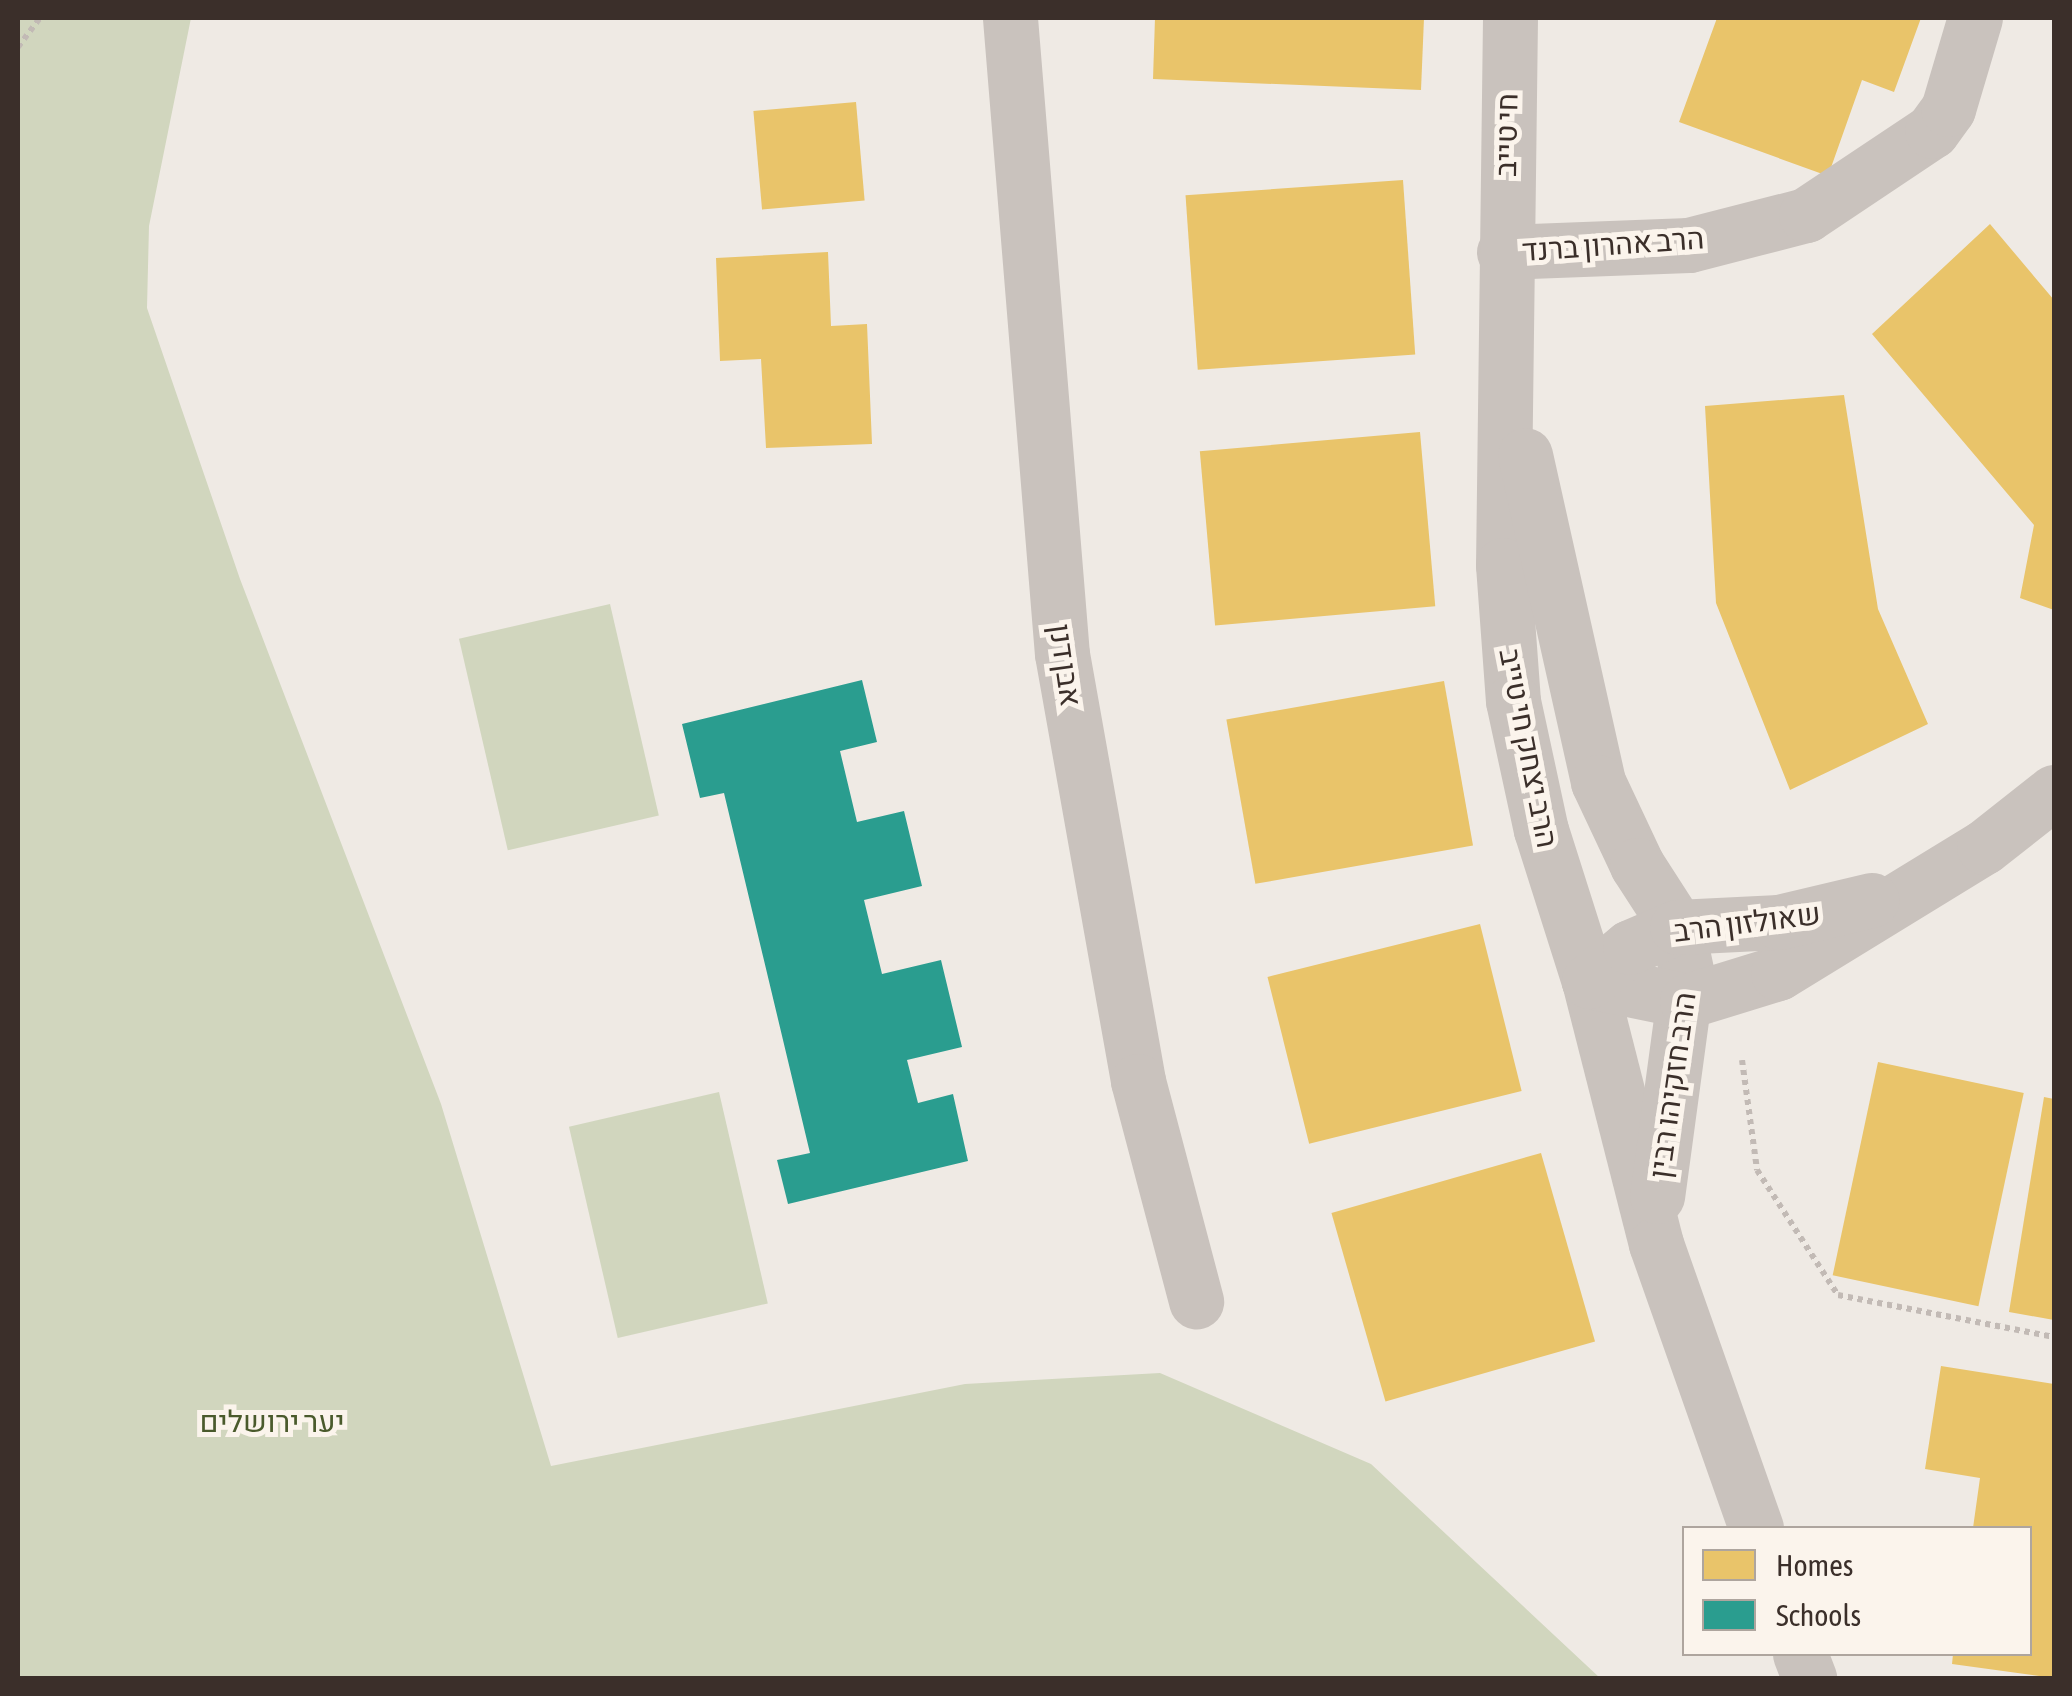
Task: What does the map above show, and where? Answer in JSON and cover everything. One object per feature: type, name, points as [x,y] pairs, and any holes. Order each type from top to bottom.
[{"type":"street","name":"אבן דנן","points":[[1010,18],[1062,654],[1138,1081],[1196,1301]]},
{"type":"street","name":"חי טייב","points":[[1504,252],[1510,18]]},
{"type":"street","name":"הרב אהרון ברנד","points":[[1504,252],[1689,245],[1806,214],[1932,132],[1948,109],[1975,18]]},
{"type":"street","name":"הרב יצחק חי טייב","points":[[1504,252],[1508,389],[1503,565],[1513,702],[1541,830],[1589,981]]},
{"type":"street","name":"הרב יצחק חי טייב","points":[[1508,389],[1598,782],[1637,865],[1677,927]]},
{"type":"street","name":"שאולזון הרב","points":[[1589,981],[1687,1001],[1778,973],[1956,864],[2054,792]]},
{"type":"street","name":"שאולזון הרב","points":[[1589,981],[1630,947],[1677,927],[1778,922],[1840,910],[1956,864]]},
{"type":"street","name":"הרב חזקיהו רבין","points":[[1656,1244],[1663,1124],[1687,1001],[1677,927]]},
{"type":"street","name":"הרב חזקיהו רבין","points":[[1589,981],[1656,1244],[1755,1526]]},
{"type":"path","points":[[18,47],[40,18]]},
{"type":"path","points":[[1742,1060],[1757,1170],[1838,1295],[2054,1338]]},
{"type":"green space","name":"יער ירושלים","points":[[18,18],[191,18],[149,226],[147,308],[240,579],[441,1104],[551,1466],[965,1384],[1160,1373],[1371,1464],[1600,1678],[18,1678]]},
{"type":"green space","points":[[610,604],[659,815],[508,850],[459,639]]},
{"type":"green space","points":[[719,1092],[768,1303],[618,1338],[569,1127]]},
{"type":"building: Homes","points":[[1155,18],[1424,18],[1421,90],[1153,79]]},
{"type":"building: Homes","points":[[1717,18],[1921,18],[1894,92],[1862,80],[1828,176],[1679,122]]},
{"type":"building: Homes","points":[[856,102],[865,201],[762,210],[753,111]]},
{"type":"building: Homes","points":[[1403,180],[1415,355],[1198,370],[1186,195]]},
{"type":"building: Homes","points":[[1990,224],[2054,300],[2054,610],[2020,598],[2034,525],[1872,334]]},
{"type":"building: Homes","points":[[828,252],[831,326],[867,324],[872,444],[766,448],[761,359],[720,361],[716,258]]},
{"type":"building: Homes","points":[[1844,395],[1878,609],[1928,724],[1790,790],[1716,603],[1705,406]]},
{"type":"building: Homes","points":[[1420,432],[1435,606],[1215,626],[1200,451]]},
{"type":"building: Homes","points":[[1444,681],[1473,845],[1255,884],[1226,719]]},
{"type":"building: Homes","points":[[1480,924],[1522,1091],[1309,1144],[1268,977]]},
{"type":"building: Homes","points":[[1878,1062],[2024,1093],[1978,1306],[1833,1275]]},
{"type":"building: Homes","points":[[2044,1097],[2054,1099],[2054,1320],[2009,1312]]},
{"type":"building: Homes","points":[[1541,1153],[1595,1341],[1385,1401],[1331,1213]]},
{"type":"building: Homes","points":[[1941,1366],[2054,1384],[2054,1678],[1952,1664],[1953,1656],[2032,1656],[2032,1526],[1973,1526],[1980,1478],[1925,1469]]},
{"type":"building: Schools","points":[[862,680],[877,742],[840,751],[857,822],[904,811],[922,886],[864,900],[882,974],[941,960],[962,1047],[907,1060],[918,1103],[953,1094],[968,1161],[788,1204],[777,1160],[810,1153],[724,793],[700,798],[682,724]]}]
